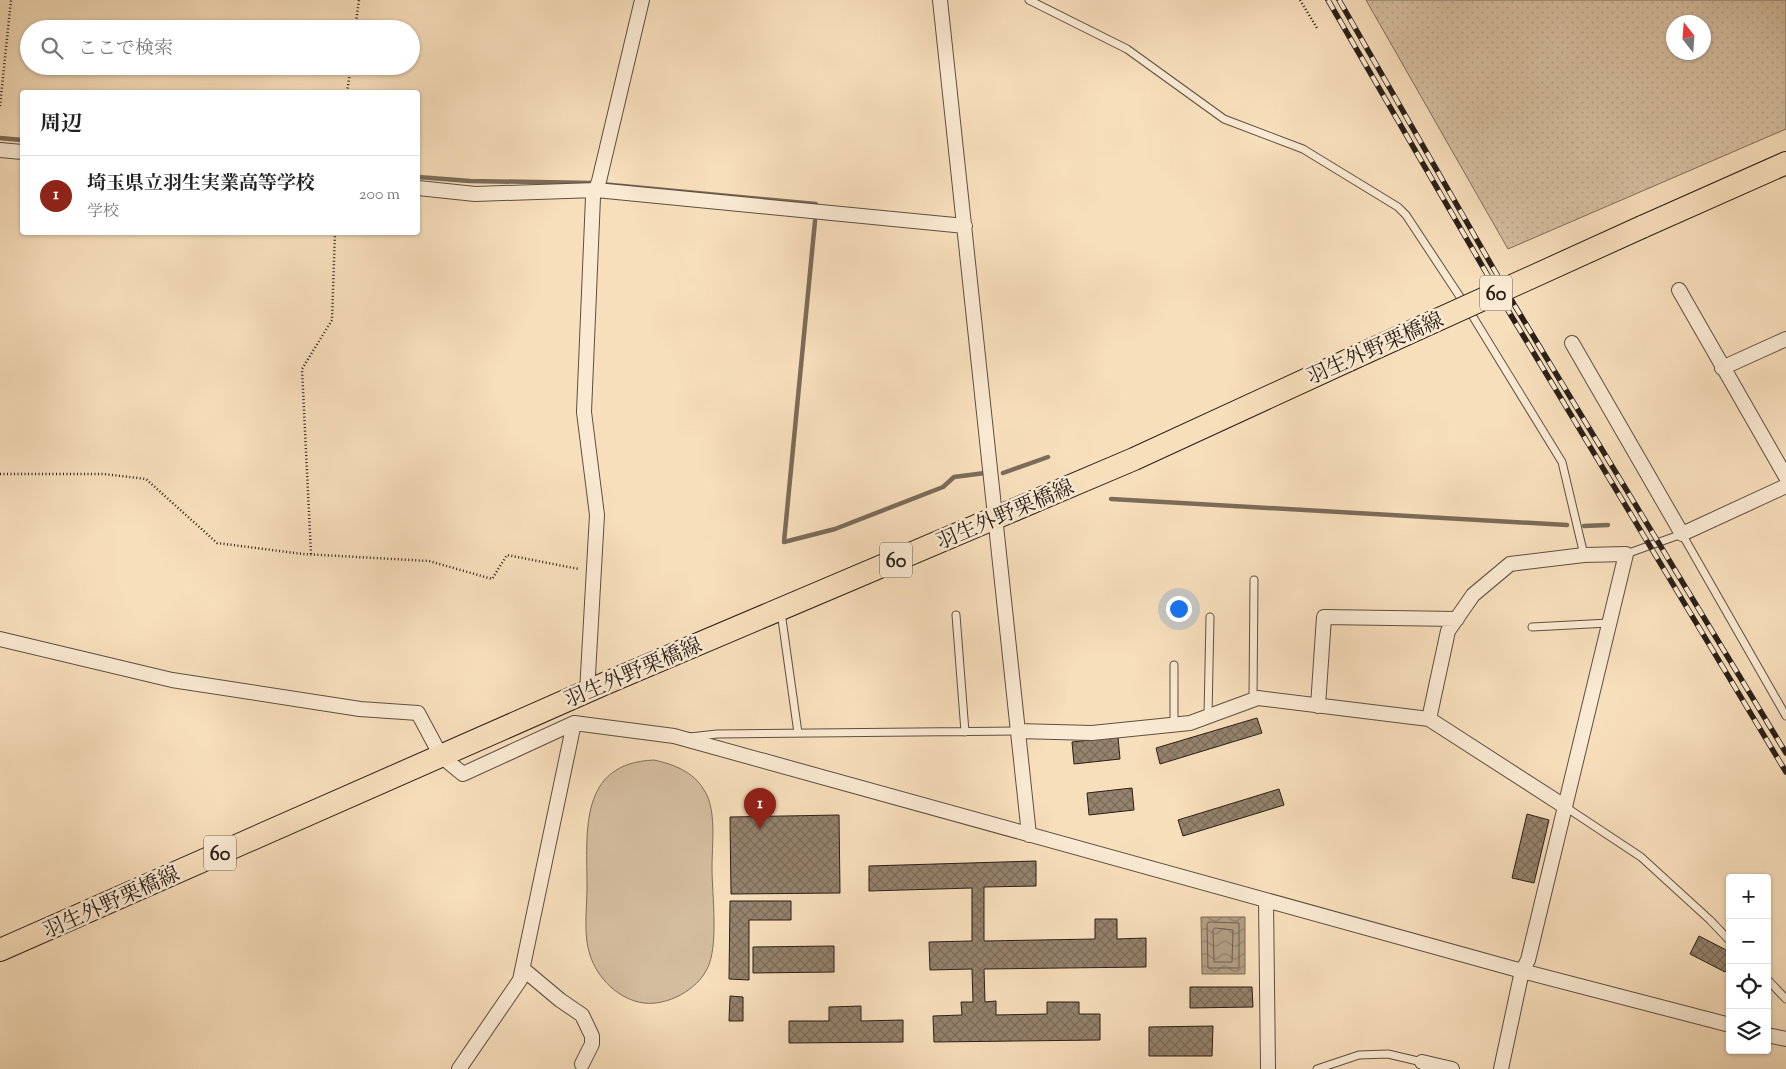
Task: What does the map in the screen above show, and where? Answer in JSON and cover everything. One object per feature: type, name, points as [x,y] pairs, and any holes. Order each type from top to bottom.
[{"type":"main road","name":"羽生外野栗橋線","points":[[0,950],[587,692],[1134,459],[1786,163]]},
{"type":"street","points":[[587,692],[596,572],[597,515],[584,412],[593,197],[642,0]]},
{"type":"street","points":[[940,0],[940,22],[996,518],[1029,835]]},
{"type":"street","points":[[0,150],[20,152]]},
{"type":"street","points":[[420,188],[476,194],[596,190],[964,226]]},
{"type":"street","points":[[1679,290],[1786,477]]},
{"type":"street","points":[[1722,368],[1786,339]]},
{"type":"street","points":[[1572,343],[1682,534],[1786,486]]},
{"type":"street","points":[[1429,719],[1448,631],[1473,595],[1510,564],[1584,555],[1626,554],[1528,960],[1522,971],[1501,1069]]},
{"type":"street","points":[[1318,706],[1324,618],[1457,619]]},
{"type":"street","points":[[0,639],[172,680],[360,709],[418,713],[440,756],[463,774],[574,723],[682,738],[1266,901],[1522,971],[1726,1024]]},
{"type":"street","points":[[1018,731],[1092,733],[1190,723],[1258,698],[1429,719],[1564,806]]},
{"type":"street","points":[[459,1069],[520,980],[574,723]]},
{"type":"street","points":[[1266,901],[1268,1069]]},
{"type":"street","points":[[522,969],[560,1000],[582,1014],[592,1036],[592,1044],[581,1067]]},
{"type":"street","points":[[1771,1036],[1786,1040]]},
{"type":"street","points":[[1422,1062],[1452,1069]]},
{"type":"lane","points":[[1029,0],[1127,49],[1224,119],[1303,150],[1398,207],[1406,215],[1470,312],[1562,462],[1584,555]]},
{"type":"lane","points":[[1626,554],[1682,534],[1786,716]]},
{"type":"lane","points":[[1253,700],[1254,580]]},
{"type":"lane","points":[[780,609],[798,733]]},
{"type":"lane","points":[[956,615],[965,732]]},
{"type":"lane","points":[[1208,716],[1210,617]]},
{"type":"lane","points":[[1532,627],[1609,623]]},
{"type":"lane","points":[[1174,664],[1174,725]]},
{"type":"lane","points":[[682,738],[717,734],[1018,731]]},
{"type":"lane","points":[[1564,806],[1642,856],[1726,937]]},
{"type":"lane","points":[[1771,983],[1786,999]]},
{"type":"lane","points":[[1317,1069],[1359,1055],[1388,1054],[1422,1062]]},
{"type":"path","points":[[0,106],[11,0]]},
{"type":"path","points":[[357,20],[359,0]]},
{"type":"path","points":[[1300,0],[1316,28]]},
{"type":"path","points":[[347,90],[350,75]]},
{"type":"path","points":[[311,554],[302,369],[332,320],[335,235]]},
{"type":"path","points":[[0,474],[104,474],[146,478],[217,543],[311,554],[429,561],[492,579],[507,555],[596,572]]},
{"type":"shaded area","points":[[1366,0],[1786,0],[1786,129],[1508,249]]},
{"type":"shaded area","points":[[654,760],[676,767],[689,774],[695,778],[706,793],[713,821],[714,934],[711,959],[707,969],[696,984],[689,990],[671,999],[662,1002],[644,1003],[618,993],[604,980],[593,964],[588,947],[586,921],[587,845],[588,824],[592,804],[599,787],[611,773],[629,764]]},
{"type":"water","points":[[1201,917],[1245,917],[1245,974],[1202,974]]},
{"type":"building","points":[[1257,718],[1262,733],[1160,764],[1156,748]]},
{"type":"building","points":[[1118,737],[1120,759],[1074,764],[1072,742]]},
{"type":"building","points":[[1132,788],[1134,810],[1089,815],[1087,793]]},
{"type":"building","points":[[1279,789],[1284,805],[1183,836],[1178,820]]},
{"type":"building","points":[[1527,814],[1549,820],[1534,883],[1512,878]]},
{"type":"building","points":[[839,815],[840,893],[731,894],[730,817]]},
{"type":"building","points":[[1036,861],[1036,886],[984,887],[984,941],[1095,939],[1095,919],[1117,919],[1117,939],[1146,938],[1146,967],[984,969],[985,1002],[996,1001],[996,1015],[1047,1014],[1047,1002],[1079,1002],[1079,1014],[1100,1014],[1100,1040],[934,1042],[933,1016],[962,1015],[961,1002],[973,1002],[972,969],[930,970],[929,942],[972,941],[972,888],[869,891],[869,866]]},
{"type":"building","points":[[730,901],[791,901],[791,920],[749,920],[749,980],[729,979]]},
{"type":"building","points":[[1699,936],[1726,950],[1726,970],[1725,972],[1690,954]]},
{"type":"building","points":[[834,946],[834,972],[753,973],[753,947]]},
{"type":"building","points":[[1190,987],[1252,987],[1253,1007],[1190,1008]]},
{"type":"building","points":[[730,996],[743,997],[743,1021],[729,1021]]},
{"type":"building","points":[[861,1006],[861,1021],[903,1020],[903,1042],[789,1043],[789,1021],[829,1021],[829,1007]]},
{"type":"building","points":[[1213,1026],[1212,1056],[1149,1056],[1149,1027]]},
{"type":"waterway","points":[[0,138],[20,140]]},
{"type":"waterway","points":[[420,177],[470,181],[593,183]]},
{"type":"waterway","points":[[601,184],[816,204],[816,206]]},
{"type":"waterway","points":[[815,221],[784,542],[835,529],[943,487],[954,477],[985,473]]},
{"type":"waterway","points":[[1003,473],[1048,457]]},
{"type":"waterway","points":[[1111,499],[1567,525]]},
{"type":"waterway","points":[[1584,526],[1608,525]]},
{"type":"railway","points":[[1328,0],[1509,312],[1786,772]]},
{"type":"railway","points":[[1339,0],[1515,306],[1786,753]]},
{"type":"place","name":"埼玉県立羽生実業高等学校","points":[[760,829]]}]
